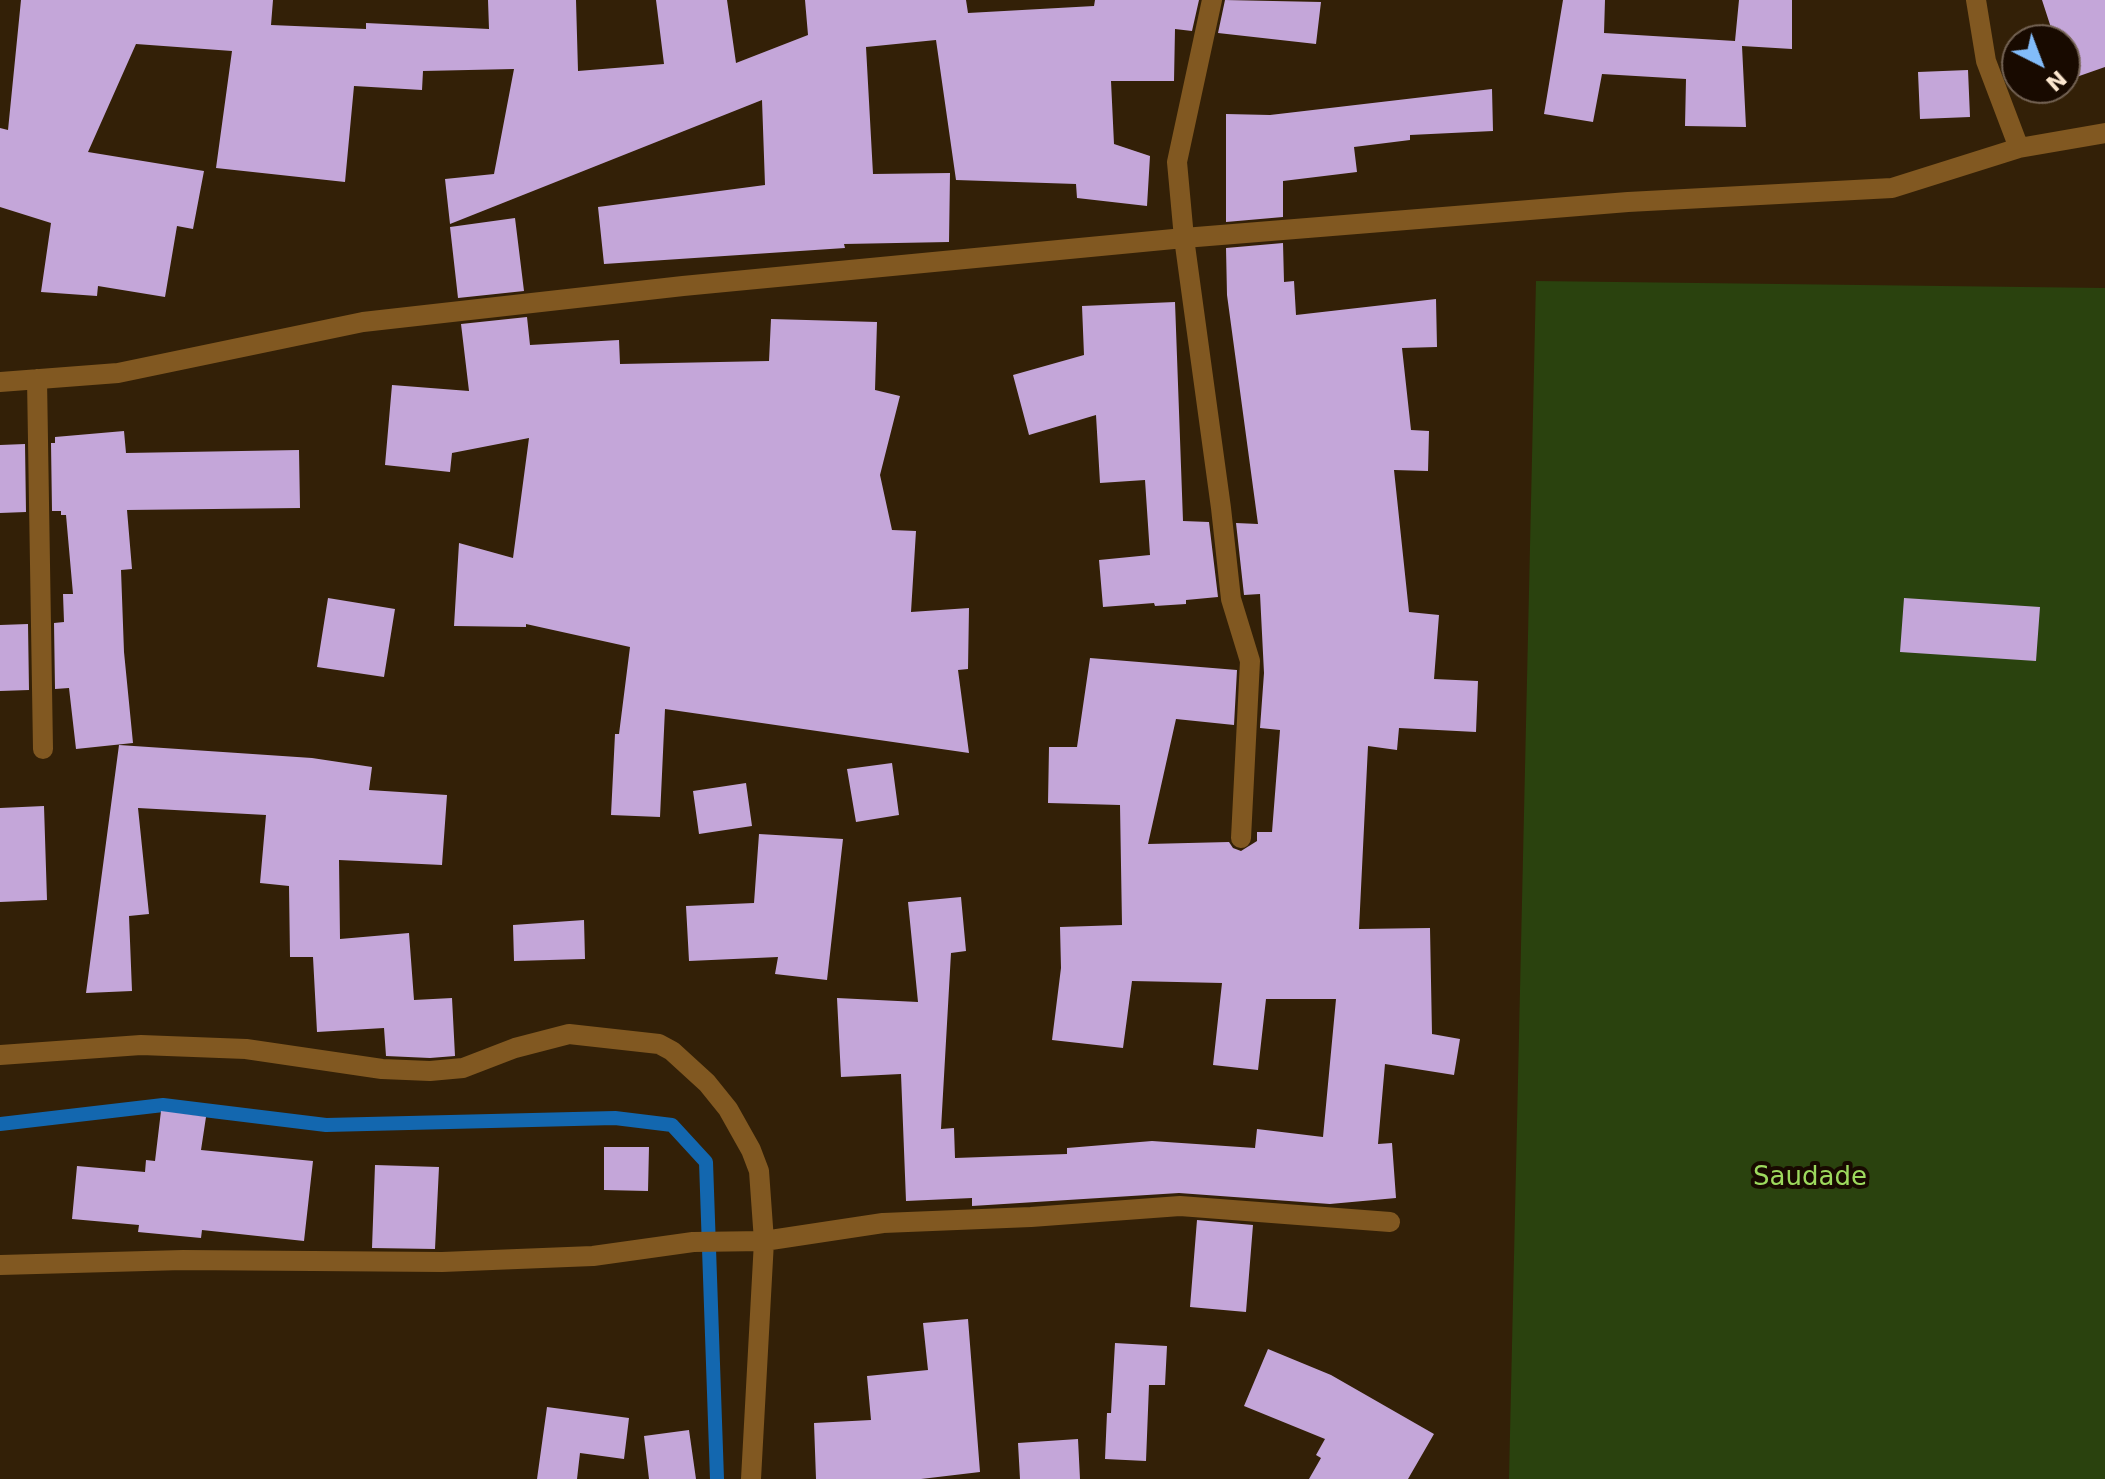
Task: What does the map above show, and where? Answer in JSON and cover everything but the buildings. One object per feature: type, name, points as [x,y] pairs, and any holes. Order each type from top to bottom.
[{"type":"street","points":[[1212,0],[1177,162],[1231,599],[1250,661],[1241,838]]},
{"type":"street","points":[[1976,0],[1986,61],[2019,148]]},
{"type":"street","points":[[0,382],[118,373],[363,322],[683,286],[1184,238],[1628,202],[1892,188],[2019,148],[2105,133]]},
{"type":"street","points":[[37,379],[43,749]]},
{"type":"street","points":[[0,1055],[141,1045],[246,1049],[382,1069],[430,1071],[463,1068],[515,1048],[569,1034],[659,1044],[672,1051],[707,1083],[728,1109],[759,1171],[764,1241],[751,1479]]},
{"type":"street","points":[[0,1265],[183,1260],[442,1262],[593,1256],[693,1242],[764,1241],[883,1223],[1031,1217],[1180,1206],[1390,1222]]},
{"type":"green space","name":"Saudade","points":[[1536,281],[2105,288],[2105,1479],[1509,1479]]},
{"type":"waterway","points":[[0,1124],[163,1105],[326,1125],[615,1118],[672,1125],[706,1162],[717,1479]]}]
